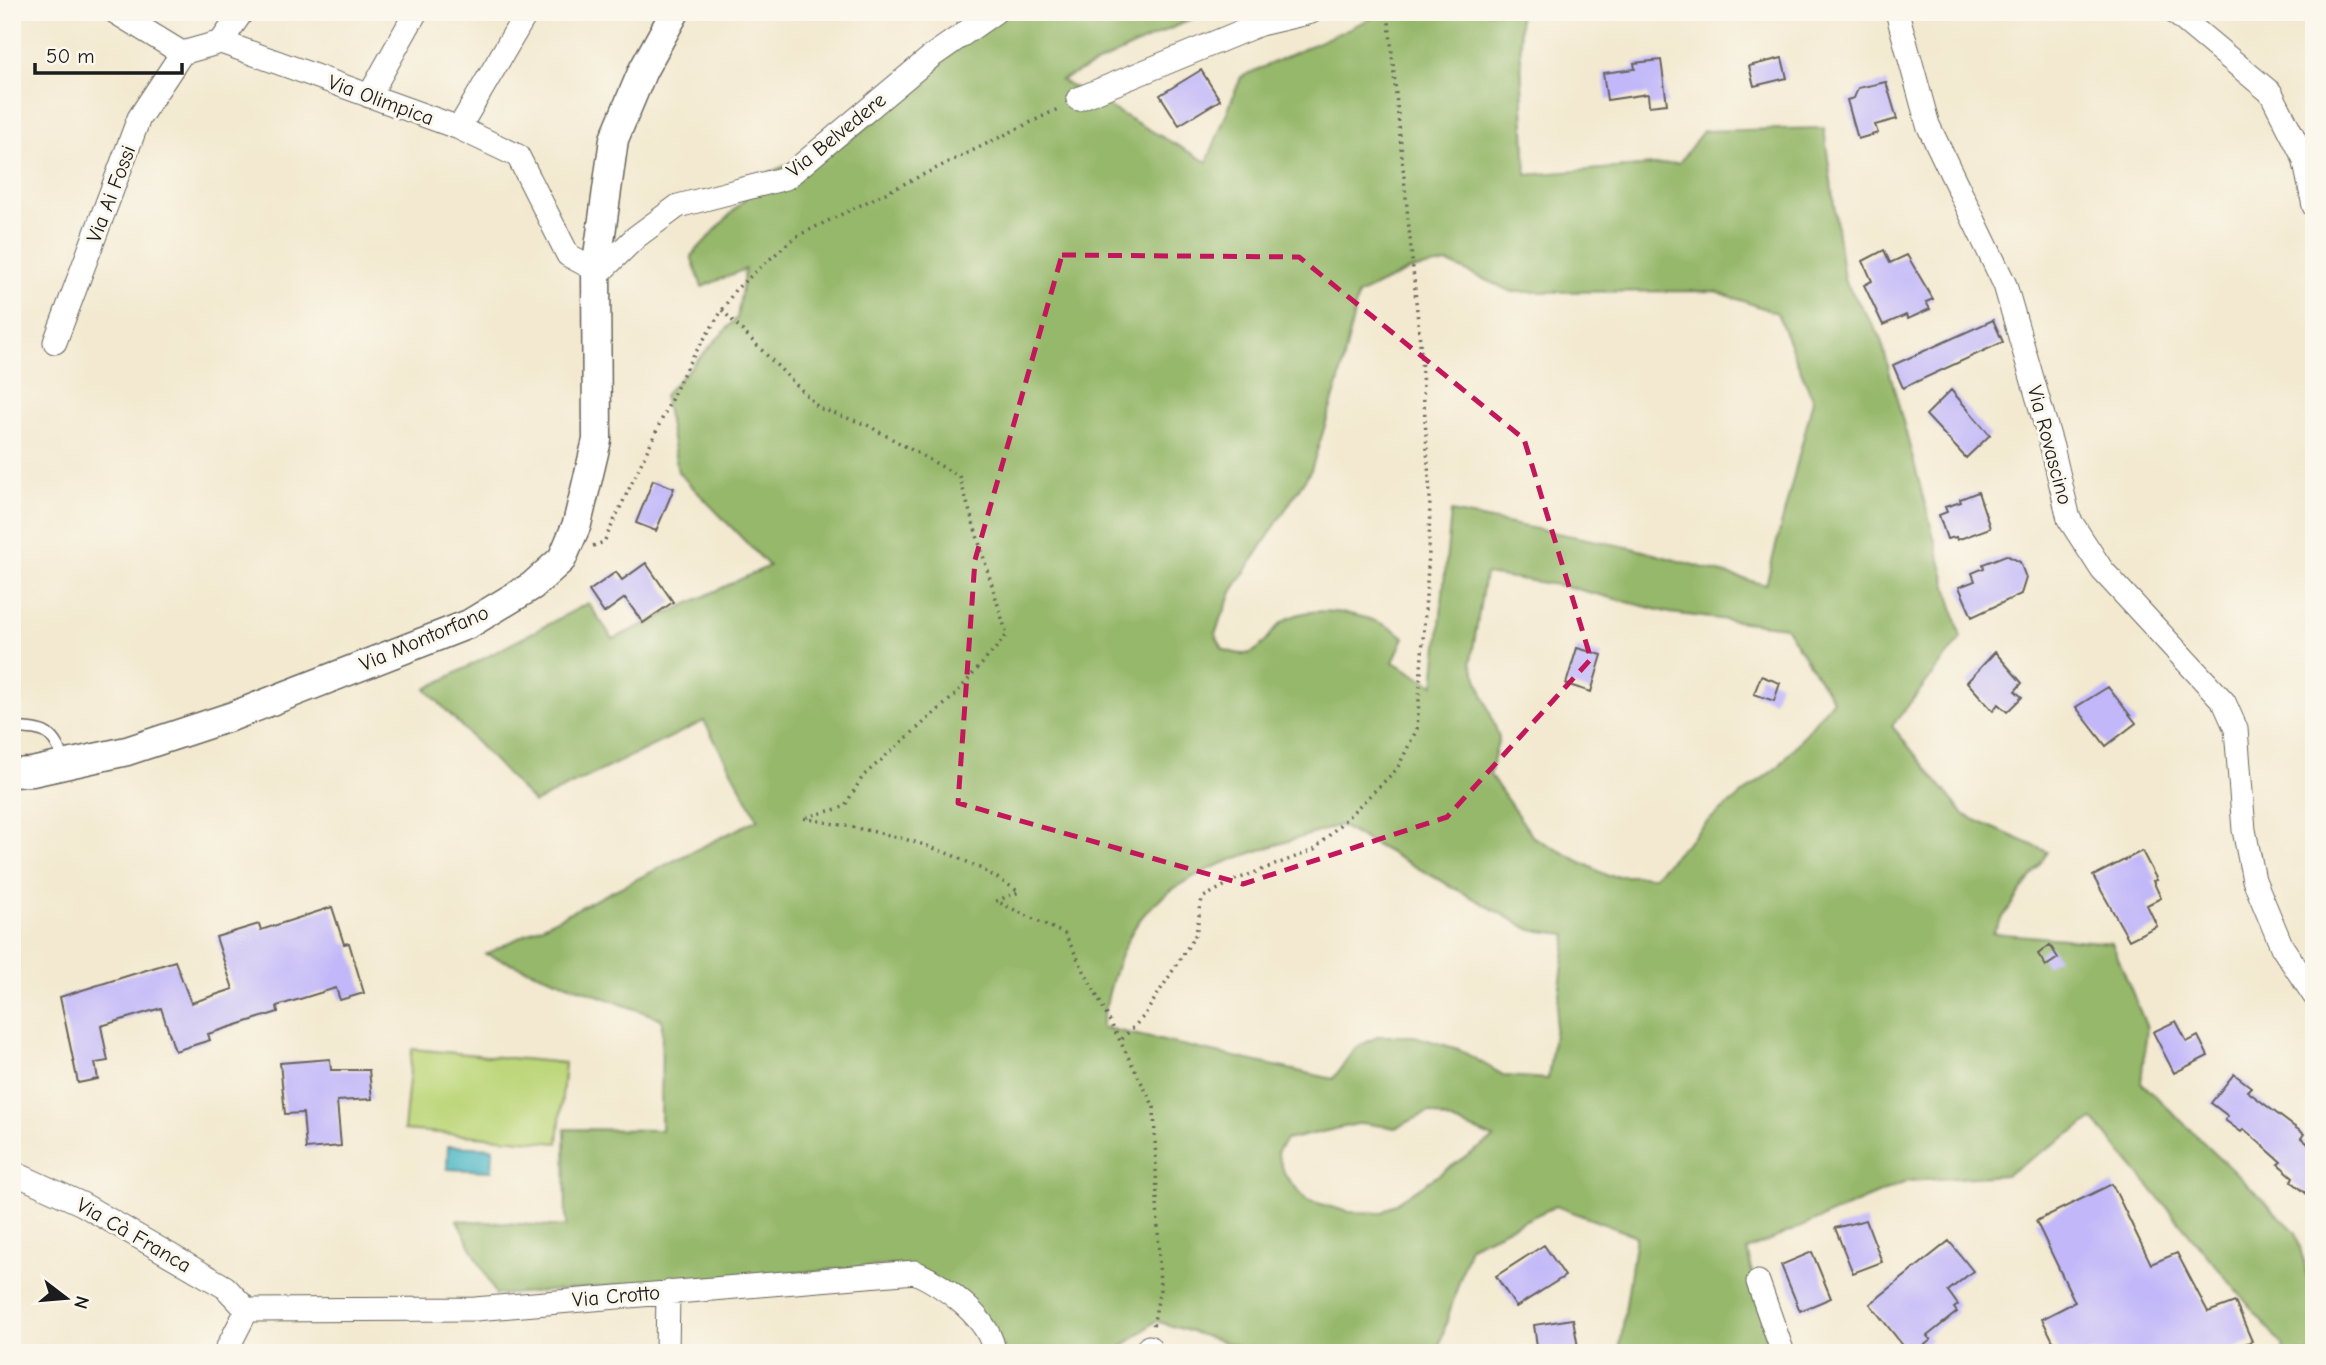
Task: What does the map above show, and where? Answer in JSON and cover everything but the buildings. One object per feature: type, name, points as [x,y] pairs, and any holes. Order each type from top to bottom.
[{"type":"street","points":[[115,12],[182,54],[221,42],[242,12]]},
{"type":"street","points":[[369,96],[416,12]]},
{"type":"street","points":[[459,128],[527,12]]},
{"type":"street","name":"Via Montorfano","points":[[12,773],[32,772],[127,751],[233,716],[469,624],[532,586],[562,559],[578,524],[597,440],[596,273],[614,139],[643,69],[675,12]]},
{"type":"street","name":"Via Belvedere","points":[[596,273],[636,237],[678,206],[786,178],[932,56],[995,12]]},
{"type":"street","points":[[1078,99],[1259,24],[1311,12]]},
{"type":"street","name":"Via Rovascino","points":[[1897,12],[1928,125],[2005,285],[2052,447],[2069,519],[2102,570],[2224,702],[2236,729],[2244,830],[2254,880],[2282,947],[2314,995]]},
{"type":"street","points":[[2174,12],[2271,93],[2304,158],[2314,206]]},
{"type":"street","name":"Via Olimpica","points":[[221,42],[459,128],[518,156],[568,255],[596,273]]},
{"type":"street","name":"Via Ai Fossi","points":[[55,342],[139,118],[182,54]]},
{"type":"street","name":"Via Cà Franca","points":[[12,1172],[82,1204],[225,1287],[247,1310]]},
{"type":"street","name":"Via Crotto","points":[[247,1310],[464,1310],[915,1272],[942,1284],[960,1298],[993,1343],[994,1353]]},
{"type":"street","points":[[1758,1282],[1783,1353]]},
{"type":"street","points":[[667,1353],[668,1292]]},
{"type":"street","points":[[225,1353],[247,1310]]},
{"type":"lane","points":[[12,728],[41,729],[57,741],[65,765]]},
{"type":"path","points":[[1122,1040],[1144,1016],[1196,933],[1202,898],[1235,880],[1314,850],[1397,768],[1417,729],[1429,551],[1430,495],[1420,342],[1388,12]]},
{"type":"path","points":[[562,559],[604,542],[687,366],[735,290],[795,237],[1078,99]]},
{"type":"path","points":[[722,310],[819,408],[867,425],[959,476],[1007,635],[954,696],[863,776],[844,807],[803,817],[911,838],[981,866],[1019,892],[996,901],[1065,934],[1122,1040],[1154,1107],[1160,1289],[1146,1350]]},
{"type":"highlighted area","points":[[1062,255],[1299,257],[1524,439],[1591,659],[1447,817],[1243,884],[958,803],[975,560]]},
{"type":"green space","points":[[990,12],[1206,12],[1061,80],[1207,162],[1241,77],[1385,12],[1519,12],[1526,175],[1679,163],[1703,131],[1824,128],[1844,280],[1880,336],[1961,638],[1892,726],[1964,815],[2048,852],[1992,933],[2112,943],[2147,1028],[2141,1082],[2296,1232],[2314,1302],[2314,1353],[2283,1353],[2283,1346],[2093,1119],[2006,1175],[1908,1181],[1747,1250],[1771,1353],[1619,1353],[1636,1236],[1556,1206],[1470,1246],[1437,1353],[1260,1353],[1156,1321],[1114,1353],[1005,1353],[1003,1346],[897,1265],[496,1295],[457,1220],[566,1227],[565,1129],[661,1130],[662,1019],[486,954],[758,819],[704,721],[534,803],[426,689],[588,603],[613,639],[769,566],[678,472],[664,395],[737,318],[745,269],[702,287],[691,256],[770,172],[851,139],[922,84]],"holes":[[[1448,263],[1512,292],[1715,291],[1777,313],[1813,400],[1766,585],[1632,548],[1451,512],[1434,685],[1393,662],[1404,637],[1380,623],[1349,614],[1302,614],[1280,624],[1255,651],[1247,654],[1223,649],[1215,634],[1232,592],[1311,470],[1339,381],[1358,295],[1409,270]],[[1485,574],[1565,586],[1670,613],[1785,627],[1833,700],[1780,765],[1709,820],[1654,876],[1608,876],[1533,837],[1490,775],[1499,737],[1471,662]],[[1339,825],[1531,930],[1567,934],[1548,1079],[1505,1076],[1458,1049],[1414,1036],[1379,1036],[1355,1048],[1333,1079],[1101,1027],[1112,980],[1124,949],[1139,921],[1149,909],[1190,879],[1214,867]],[[1429,1112],[1494,1138],[1381,1213],[1349,1212],[1307,1200],[1285,1175],[1277,1152],[1286,1140],[1362,1123],[1395,1128]]]},
{"type":"green space","points":[[412,1049],[565,1063],[558,1143],[404,1130]]},
{"type":"water","points":[[448,1146],[493,1148],[492,1171],[447,1169]]}]
